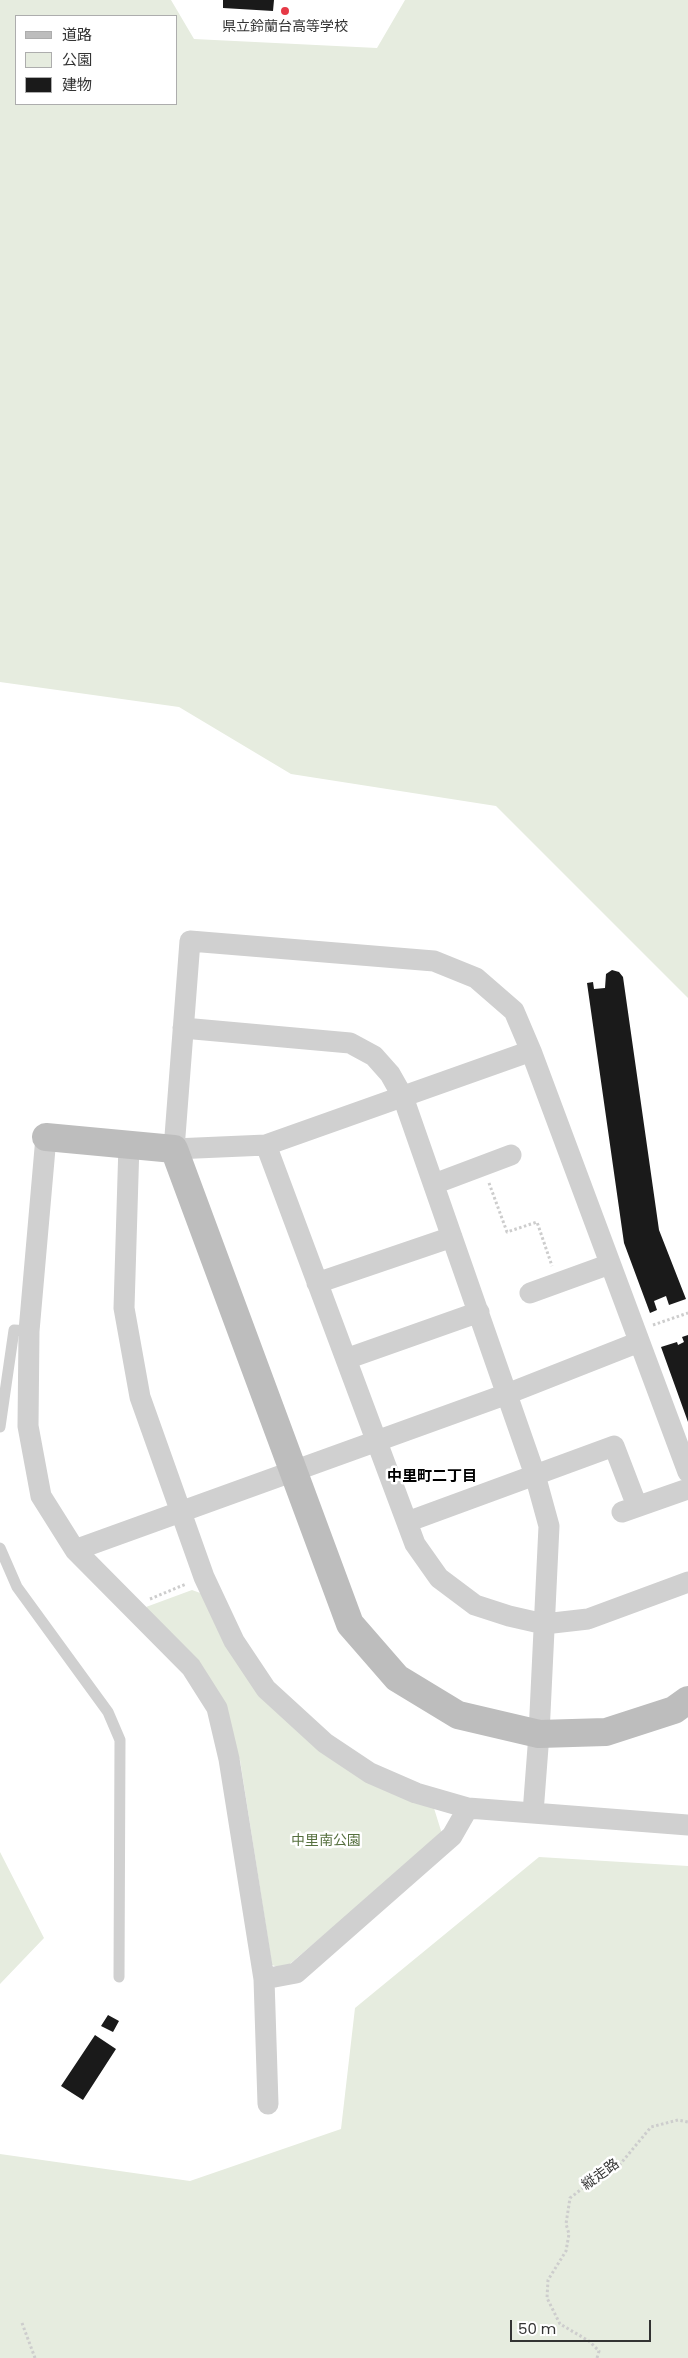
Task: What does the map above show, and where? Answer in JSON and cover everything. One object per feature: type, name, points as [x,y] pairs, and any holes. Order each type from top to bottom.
[{"type":"street","points":[[688,1472],[532,1051],[514,1011],[476,978],[434,960],[190,940],[174,1149],[350,1624],[397,1678],[458,1715],[539,1734],[606,1732],[674,1710],[688,1700]]},
{"type":"street","points":[[183,1028],[350,1043],[374,1056],[390,1074],[403,1097],[535,1475],[548,1526],[539,1734],[533,1813]]},
{"type":"street","points":[[268,2104],[264,1979],[229,1759],[217,1708],[191,1667],[75,1550],[41,1496],[28,1426],[29,1331],[46,1137],[174,1149],[266,1145],[532,1051]]},
{"type":"street","points":[[128,1144],[124,1308],[140,1397],[204,1577],[234,1641],[266,1688],[325,1743],[370,1773],[416,1793],[468,1808],[688,1825]]},
{"type":"street","points":[[266,1145],[406,1522],[415,1544],[439,1578],[475,1604],[509,1616],[544,1624],[588,1619],[688,1582]]},
{"type":"street","points":[[434,1184],[511,1155]]},
{"type":"street","points":[[317,1283],[452,1237]]},
{"type":"street","points":[[530,1293],[610,1264]]},
{"type":"street","points":[[346,1359],[479,1312]]},
{"type":"street","points":[[75,1550],[293,1473],[507,1394],[639,1342]]},
{"type":"street","points":[[406,1522],[614,1446],[630,1509],[688,1489]]},
{"type":"street","points":[[264,1979],[296,1973],[452,1836],[468,1808]]},
{"type":"lane","points":[[0,1428],[14,1330],[29,1331]]},
{"type":"lane","points":[[0,1548],[17,1587],[108,1712],[120,1740],[119,1977]]},
{"type":"path","points":[[483,1166],[507,1232],[537,1222],[557,1283]]},
{"type":"path","points":[[639,1342],[650,1326],[688,1313]]},
{"type":"path","points":[[131,1606],[204,1577]]},
{"type":"path","name":"縦走路","points":[[598,2358],[599,2351],[589,2341],[560,2324],[547,2298],[548,2280],[566,2251],[569,2234],[566,2224],[570,2198],[597,2177],[617,2168],[651,2127],[678,2120],[688,2122]]},
{"type":"path","points":[[22,2323],[35,2358]]},
{"type":"green space","points":[[0,0],[171,0],[194,39],[377,48],[405,0],[688,0],[688,998],[496,806],[291,774],[179,707],[0,682]]},
{"type":"green space","name":"中里南公園","points":[[192,1590],[203,1594],[261,1695],[433,1805],[442,1834],[284,1969],[272,1965],[240,1760],[146,1607]]},
{"type":"green space","points":[[0,1852],[44,1938],[0,1984]]},
{"type":"green space","points":[[539,1857],[688,1866],[688,2358],[0,2358],[0,2154],[190,2181],[341,2129],[355,2008]]},
{"type":"building","points":[[223,0],[274,0],[273,11],[223,8]]},
{"type":"building","points":[[612,970],[619,972],[623,977],[659,1230],[686,1299],[669,1305],[666,1296],[654,1301],[657,1310],[650,1313],[624,1243],[587,983],[593,982],[594,989],[605,988],[606,974]]},
{"type":"building","points":[[688,1335],[688,1422],[661,1347],[677,1342],[678,1345],[684,1342],[682,1337]]},
{"type":"building","points":[[108,2015],[119,2021],[113,2032],[101,2026]]},
{"type":"building","points":[[95,2035],[116,2049],[83,2100],[61,2086]]},
{"type":"place","name":"県立鈴蘭台高等学校","points":[[285,11]]},
{"type":"district","name":"中里町二丁目","points":[[432,1477]]}]
